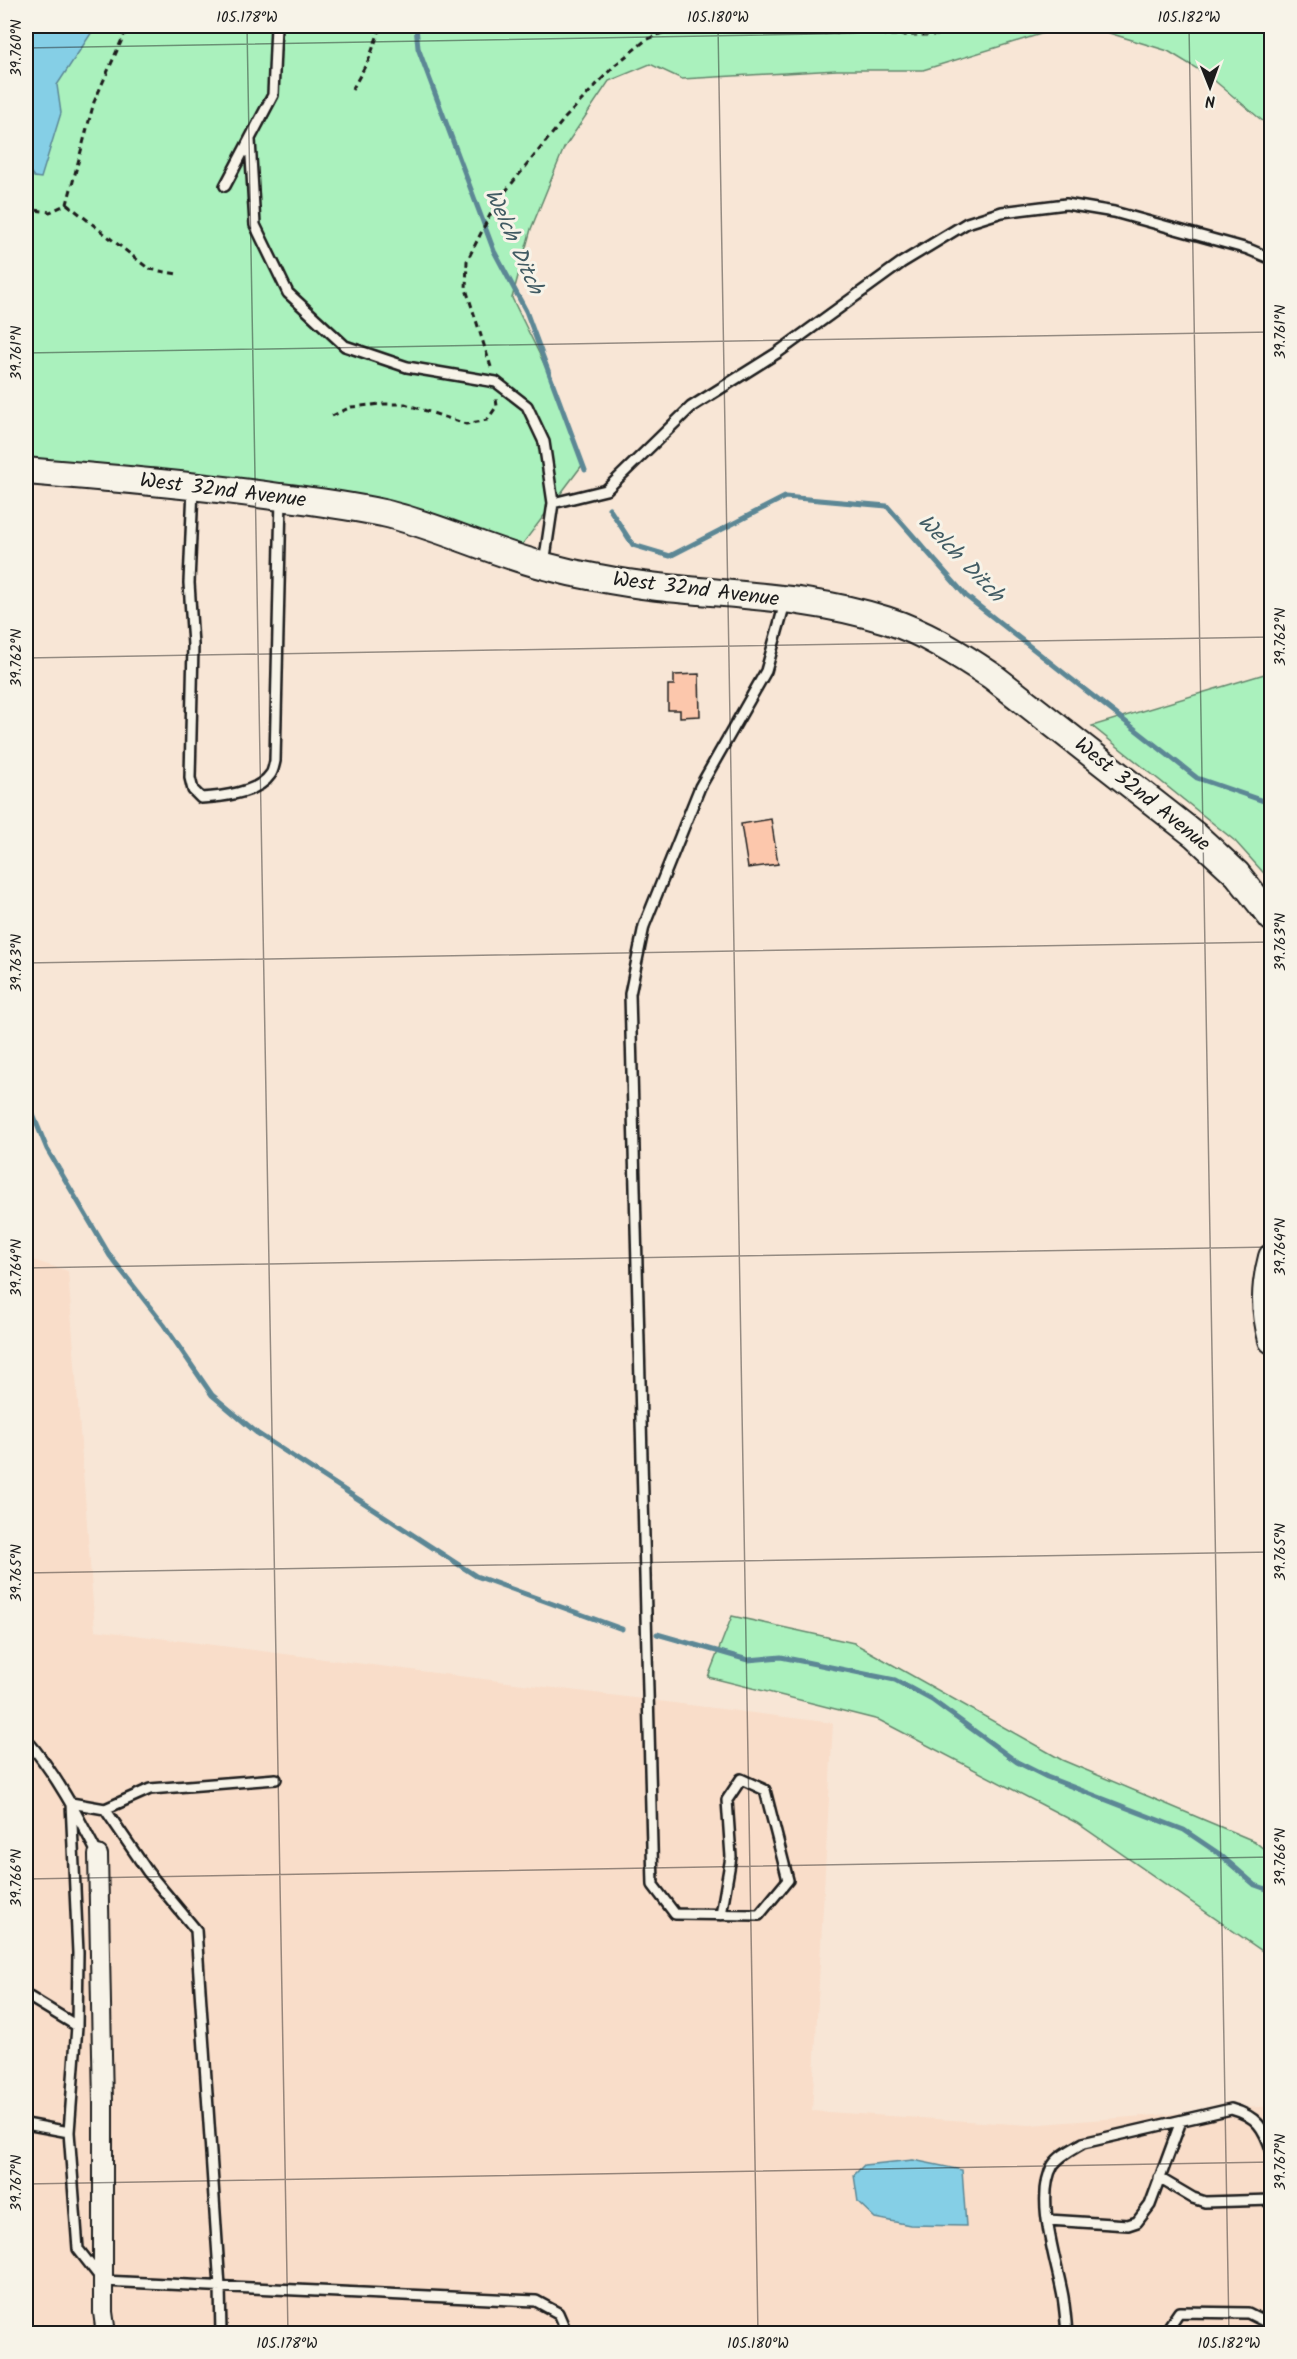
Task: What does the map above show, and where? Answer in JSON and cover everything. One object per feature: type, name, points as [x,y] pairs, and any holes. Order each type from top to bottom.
[{"type":"street","name":"West 32nd Avenue","points":[[26,471],[193,486],[281,497],[384,514],[437,529],[544,566],[648,587],[831,606],[887,620],[966,658],[992,676],[1195,835],[1237,874],[1272,918]]},
{"type":"street","points":[[1272,1257],[1266,1280],[1264,1307],[1272,1340]]},
{"type":"street","points":[[98,1855],[103,2103],[103,2312],[106,2334]]},
{"type":"lane","points":[[225,186],[273,95],[276,26]]},
{"type":"lane","points":[[250,140],[255,225],[288,294],[345,346],[407,367],[496,382],[526,406],[544,442],[553,503],[544,566]]},
{"type":"lane","points":[[553,503],[606,490],[691,407],[777,353],[901,263],[967,223],[1002,212],[1066,204],[1114,212],[1248,249],[1272,259]]},
{"type":"lane","points":[[193,486],[189,584],[193,645],[190,778],[193,790],[201,798],[220,797],[253,788],[270,776],[275,761],[281,497]]},
{"type":"lane","points":[[721,1915],[731,1857],[728,1800],[741,1779],[765,1790],[788,1880],[759,1914],[721,1915],[675,1914],[653,1885],[630,994],[644,926],[700,787],[766,671],[786,600]]},
{"type":"lane","points":[[26,1739],[39,1754],[71,1803],[98,1855]]},
{"type":"lane","points":[[71,1803],[105,1809],[150,1789],[276,1779]]},
{"type":"lane","points":[[71,1803],[78,1953],[77,2026],[69,2132],[78,2249],[103,2281],[536,2301],[558,2313],[567,2334]]},
{"type":"lane","points":[[105,1809],[148,1872],[196,1930],[220,2287],[221,2334]]},
{"type":"lane","points":[[26,1995],[77,2026]]},
{"type":"lane","points":[[1067,2334],[1063,2297],[1049,2238],[1046,2197],[1048,2176],[1054,2163],[1083,2144],[1232,2109],[1246,2113],[1264,2130],[1272,2152]]},
{"type":"lane","points":[[1048,2220],[1128,2225],[1137,2222],[1150,2205],[1181,2121]]},
{"type":"lane","points":[[26,2124],[69,2132]]},
{"type":"lane","points":[[1160,2178],[1193,2198],[1205,2202],[1272,2200]]},
{"type":"lane","points":[[1164,2334],[1179,2312],[1248,2313],[1272,2325]]},
{"type":"path","points":[[26,209],[50,212],[67,204],[94,102],[128,26]]},
{"type":"path","points":[[352,90],[369,59],[381,26]]},
{"type":"path","points":[[872,26],[885,35],[940,35],[968,26]]},
{"type":"path","points":[[332,416],[351,407],[405,404],[466,424],[488,420],[497,406],[496,382],[466,290],[467,261],[496,203],[565,118],[615,65],[646,40],[671,29],[708,28],[803,34],[878,30]]},
{"type":"path","points":[[67,204],[149,269],[177,274]]},
{"type":"shaded area","points":[[26,1258],[68,1271],[95,1630],[833,1723],[812,2111],[1029,2125],[1271,2106],[1271,2333],[26,2333]]},
{"type":"green space","points":[[26,26],[1067,26],[923,70],[837,70],[682,79],[650,64],[609,81],[564,148],[531,229],[512,298],[554,384],[583,464],[515,554],[430,531],[26,466]]},
{"type":"green space","points":[[1086,26],[1271,26],[1271,128],[1209,76],[1168,51]]},
{"type":"green space","points":[[1272,672],[1271,881],[1235,841],[1092,726]]},
{"type":"green space","points":[[732,1616],[854,1643],[1062,1760],[1254,1841],[1271,1855],[1271,1957],[1077,1823],[879,1720],[708,1677]]},
{"type":"water","points":[[26,26],[94,26],[57,85],[61,113],[41,178],[34,177],[26,166]]},
{"type":"water","points":[[913,2160],[962,2170],[966,2226],[910,2225],[875,2218],[858,2202],[854,2175],[864,2165]]},
{"type":"building","points":[[699,674],[700,716],[680,717],[680,710],[668,710],[668,685],[674,685],[674,675]]},
{"type":"building","points":[[771,819],[778,864],[748,868],[741,824]]},
{"type":"waterway","name":"Welch Ditch","points":[[416,26],[418,48],[494,251],[526,311],[585,470]]},
{"type":"waterway","name":"Welch Ditch","points":[[609,508],[633,545],[670,556],[785,497],[887,506],[966,596],[1197,778],[1272,804]]},
{"type":"waterway","points":[[26,1073],[31,1110],[47,1149],[110,1256],[164,1325],[212,1395],[257,1433],[476,1576],[622,1629]]},
{"type":"waterway","points":[[657,1634],[748,1660],[781,1657],[895,1680],[932,1700],[1017,1762],[1047,1777],[1184,1830],[1218,1853],[1255,1885],[1272,1891]]}]
